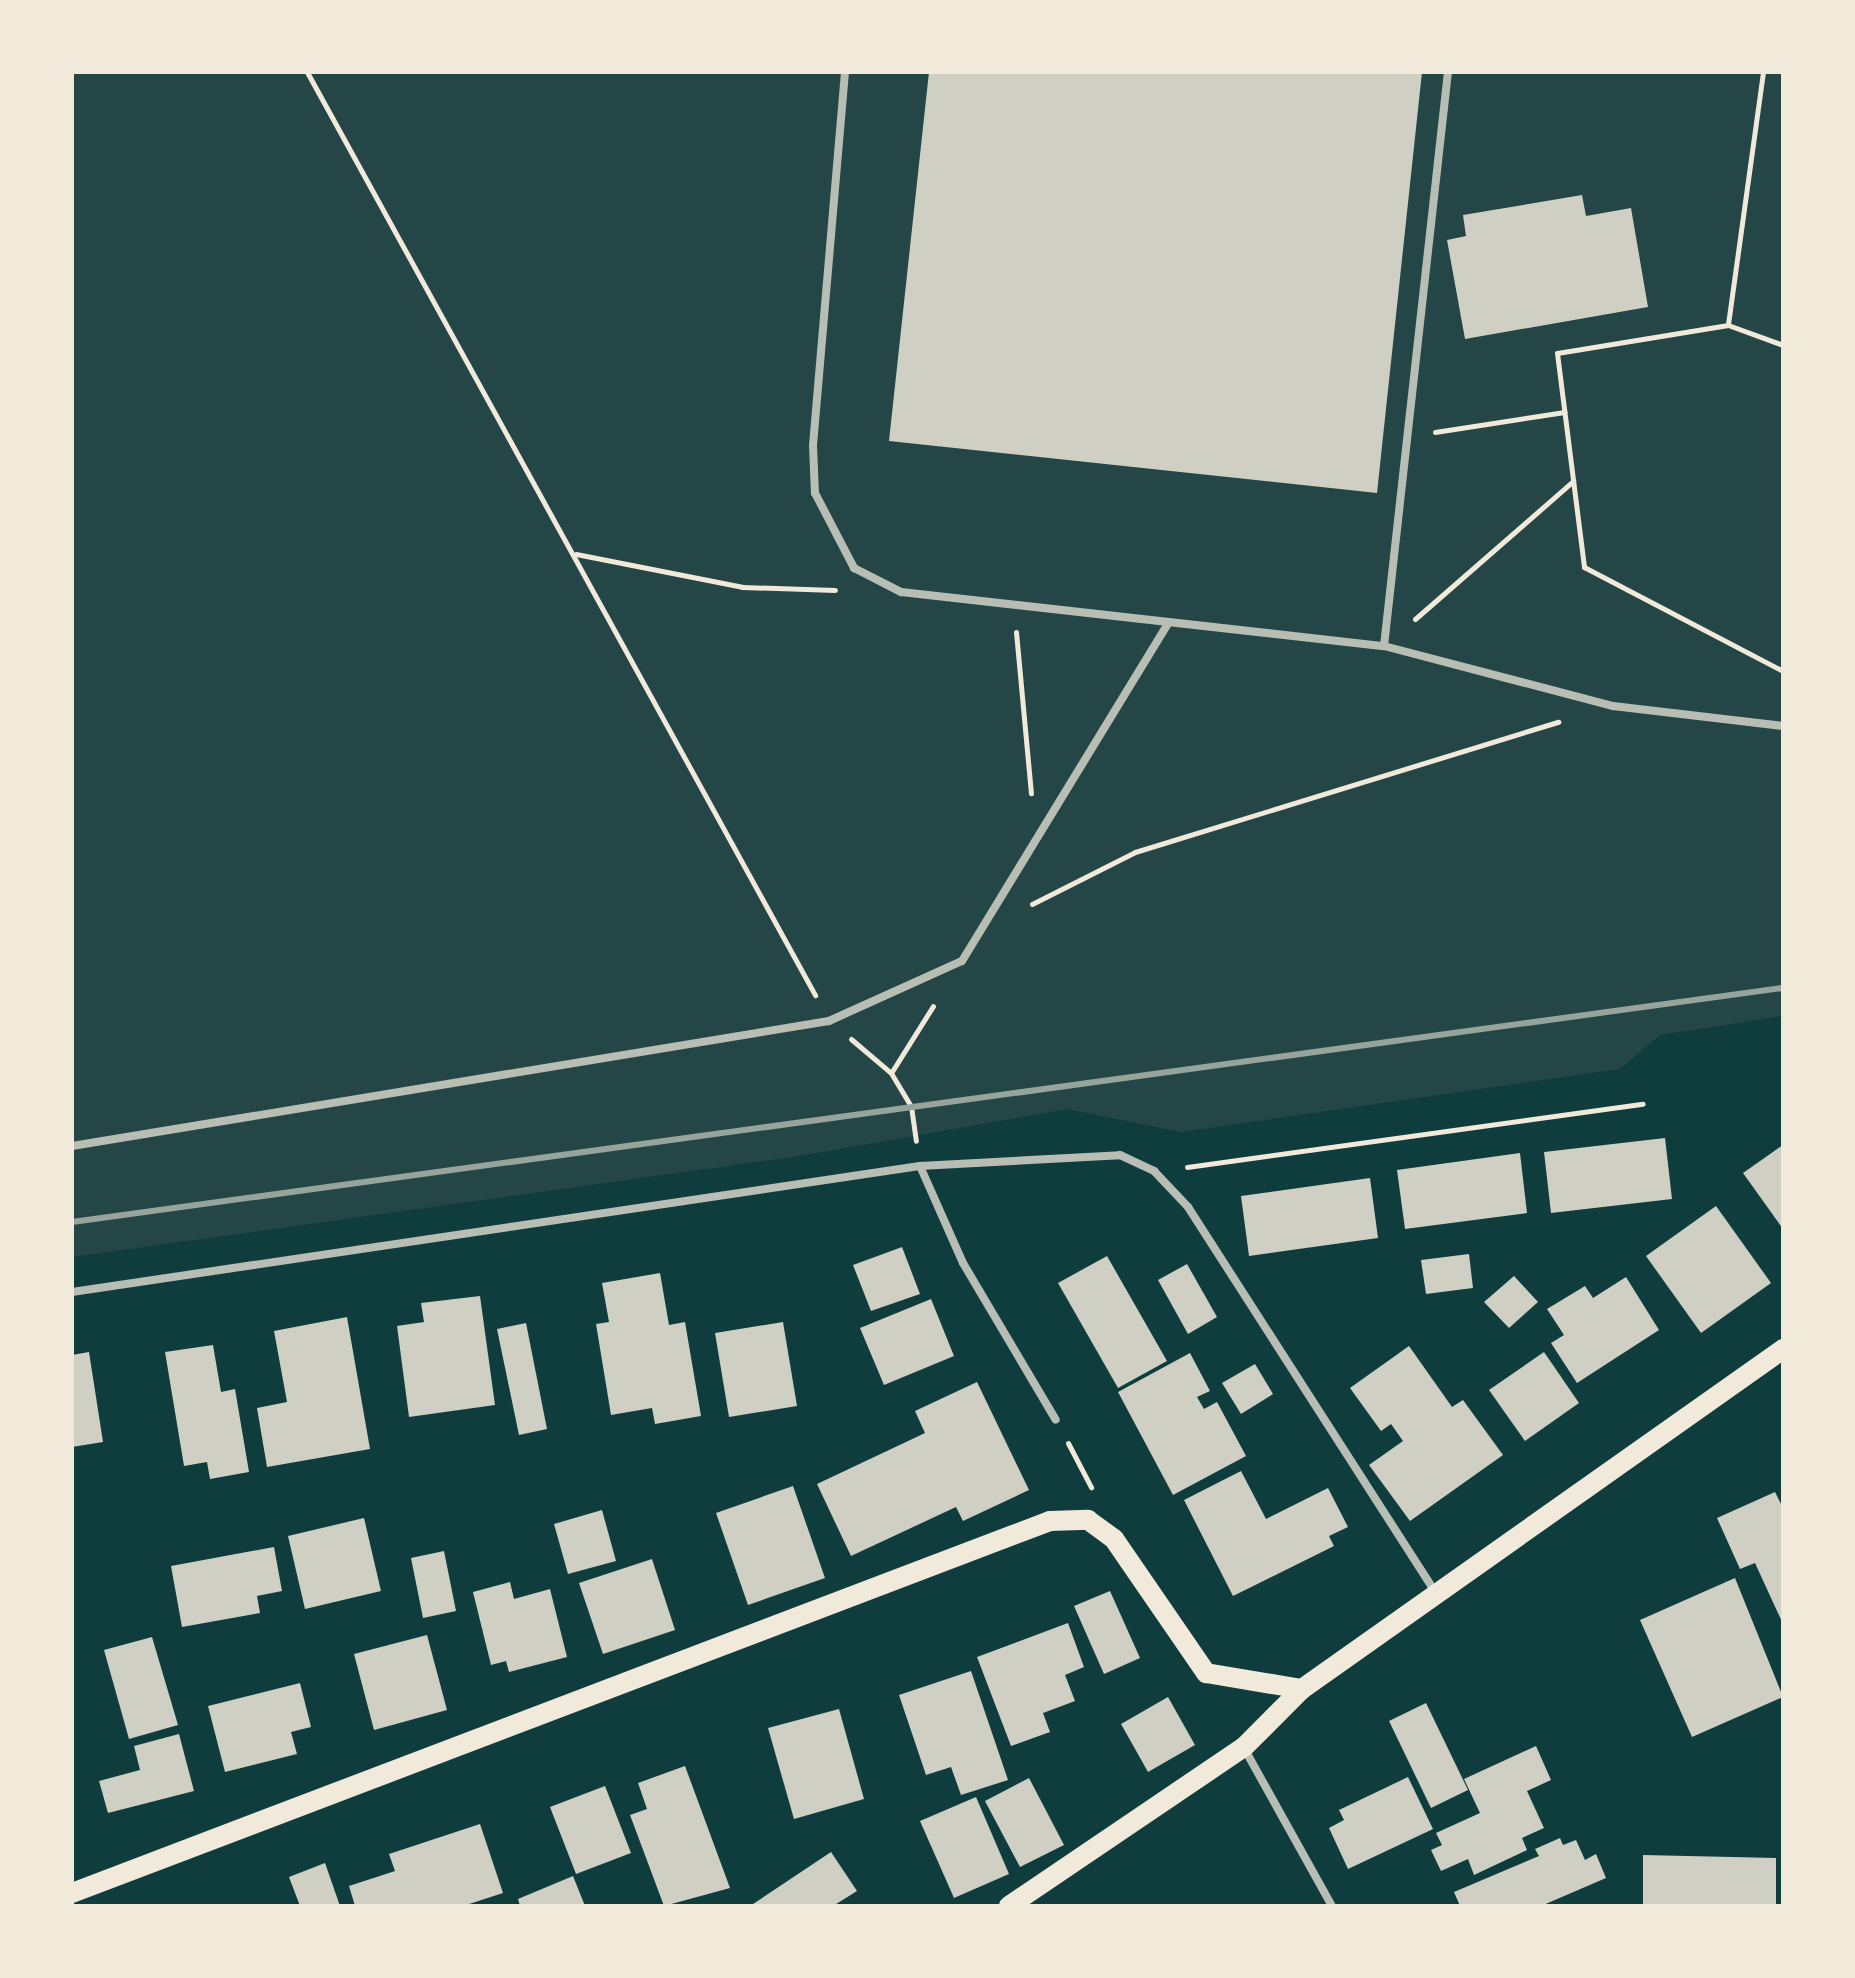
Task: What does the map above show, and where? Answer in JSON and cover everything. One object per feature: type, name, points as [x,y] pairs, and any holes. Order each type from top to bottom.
[{"type":"main road","points":[[1009,1906],[1244,1747],[1302,1689],[1783,1349]]},
{"type":"main road","points":[[72,1893],[986,1540],[1050,1521],[1088,1520],[1123,1550],[1206,1673],[1302,1689]]},
{"type":"street","points":[[845,72],[815,493],[854,568],[901,592],[1013,607],[1384,646],[1613,706],[1783,726]]},
{"type":"street","points":[[1384,646],[1448,72]]},
{"type":"street","points":[[72,1146],[829,1021],[962,961],[1036,848],[1168,624]]},
{"type":"street","points":[[72,1292],[920,1166],[1120,1155],[1154,1171],[1188,1207],[1436,1593]]},
{"type":"street","points":[[920,1166],[963,1263],[1056,1420]]},
{"type":"street","points":[[1244,1747],[1332,1906]]},
{"type":"path","points":[[307,72],[575,554],[829,1021],[891,1073],[911,1106],[920,1166]]},
{"type":"path","points":[[1728,325],[1763,72]]},
{"type":"path","points":[[1783,345],[1728,325],[1557,353],[1584,567],[1783,671]]},
{"type":"path","points":[[1406,436],[1564,412]]},
{"type":"path","points":[[1384,646],[1573,481]]},
{"type":"path","points":[[575,554],[742,587],[901,592]]},
{"type":"path","points":[[1013,607],[1036,848]]},
{"type":"path","points":[[984,928],[1135,852],[1613,706]]},
{"type":"path","points":[[891,1073],[962,961]]},
{"type":"path","points":[[1154,1171],[1643,1104]]},
{"type":"path","points":[[1056,1420],[1092,1488],[1088,1520]]},
{"type":"shaded area","points":[[72,72],[1783,72],[1783,1016],[1660,1035],[1620,1069],[1181,1132],[1067,1109],[800,1156],[72,1257]]},
{"type":"building","points":[[929,72],[1422,72],[1377,493],[889,441]]},
{"type":"building","points":[[1582,195],[1586,216],[1631,208],[1648,307],[1465,339],[1447,240],[1466,236],[1463,215]]},
{"type":"building","points":[[1665,1138],[1672,1199],[1551,1213],[1544,1152]]},
{"type":"building","points":[[1783,1145],[1783,1229],[1743,1173]]},
{"type":"building","points":[[1520,1153],[1527,1213],[1405,1229],[1397,1170]]},
{"type":"building","points":[[1370,1178],[1378,1238],[1249,1256],[1241,1196]]},
{"type":"building","points":[[1716,1206],[1771,1283],[1701,1333],[1646,1256]]},
{"type":"building","points":[[902,1247],[920,1294],[871,1311],[853,1265]]},
{"type":"building","points":[[1469,1254],[1473,1288],[1426,1294],[1421,1260]]},
{"type":"building","points":[[1107,1256],[1167,1361],[1118,1388],[1058,1283]]},
{"type":"building","points":[[1187,1264],[1217,1317],[1188,1334],[1158,1280]]},
{"type":"building","points":[[660,1273],[669,1325],[685,1322],[701,1416],[655,1424],[652,1408],[611,1415],[596,1324],[609,1322],[602,1283]]},
{"type":"building","points":[[1514,1276],[1538,1302],[1509,1328],[1484,1302]]},
{"type":"building","points":[[1626,1277],[1659,1330],[1577,1383],[1551,1343],[1564,1335],[1547,1309],[1585,1286],[1593,1298]]},
{"type":"building","points":[[480,1296],[495,1405],[409,1417],[397,1326],[424,1322],[421,1303]]},
{"type":"building","points":[[931,1299],[954,1356],[884,1385],[860,1328]]},
{"type":"building","points":[[347,1317],[370,1449],[267,1467],[257,1408],[287,1402],[274,1331]]},
{"type":"building","points":[[783,1322],[797,1406],[729,1417],[715,1333]]},
{"type":"building","points":[[526,1323],[547,1429],[519,1435],[497,1329]]},
{"type":"building","points":[[213,1345],[221,1392],[235,1389],[249,1472],[210,1479],[207,1462],[184,1466],[165,1352]]},
{"type":"building","points":[[1409,1346],[1452,1407],[1463,1400],[1503,1455],[1410,1521],[1369,1465],[1403,1441],[1391,1424],[1381,1431],[1350,1388]]},
{"type":"building","points":[[89,1352],[103,1442],[72,1447],[72,1355]]},
{"type":"building","points":[[1544,1352],[1579,1403],[1525,1441],[1489,1390]]},
{"type":"building","points":[[1190,1353],[1210,1391],[1197,1397],[1204,1409],[1217,1402],[1246,1456],[1173,1495],[1118,1392]]},
{"type":"building","points":[[1255,1364],[1273,1394],[1241,1414],[1222,1383]]},
{"type":"building","points":[[977,1382],[1029,1490],[963,1521],[956,1507],[851,1556],[817,1484],[925,1433],[915,1411]]},
{"type":"building","points":[[1241,1471],[1266,1519],[1328,1488],[1348,1527],[1329,1536],[1334,1546],[1233,1596],[1184,1500]]},
{"type":"building","points":[[793,1486],[825,1578],[748,1605],[716,1513]]},
{"type":"building","points":[[1775,1492],[1783,1508],[1783,1624],[1755,1563],[1740,1569],[1717,1518]]},
{"type":"building","points":[[602,1510],[616,1561],[568,1574],[554,1524]]},
{"type":"building","points":[[364,1518],[381,1591],[305,1609],[288,1536]]},
{"type":"building","points":[[274,1547],[282,1591],[257,1596],[260,1613],[182,1627],[171,1566]]},
{"type":"building","points":[[444,1551],[456,1611],[423,1618],[411,1558]]},
{"type":"building","points":[[652,1559],[675,1630],[603,1654],[579,1583]]},
{"type":"building","points":[[1735,1578],[1783,1697],[1692,1737],[1640,1620]]},
{"type":"building","points":[[510,1582],[514,1599],[550,1589],[567,1657],[509,1672],[506,1661],[491,1665],[473,1592]]},
{"type":"building","points":[[1110,1591],[1140,1658],[1104,1674],[1074,1606]]},
{"type":"building","points":[[1068,1623],[1084,1667],[1065,1675],[1075,1701],[1043,1713],[1050,1732],[1011,1746],[977,1657]]},
{"type":"building","points":[[427,1635],[447,1710],[374,1730],[354,1654]]},
{"type":"building","points":[[152,1637],[178,1725],[129,1739],[104,1650]]},
{"type":"building","points":[[971,1671],[1008,1780],[961,1795],[951,1767],[926,1775],[899,1695]]},
{"type":"building","points":[[300,1683],[311,1727],[291,1732],[297,1754],[225,1772],[208,1706]]},
{"type":"building","points":[[1168,1697],[1195,1745],[1148,1772],[1121,1724]]},
{"type":"building","points":[[1426,1703],[1468,1790],[1431,1808],[1389,1721]]},
{"type":"building","points":[[839,1709],[864,1799],[794,1819],[768,1728]]},
{"type":"building","points":[[179,1734],[194,1791],[108,1813],[99,1781],[140,1770],[134,1746]]},
{"type":"building","points":[[1536,1746],[1551,1780],[1527,1791],[1544,1828],[1522,1838],[1527,1850],[1474,1875],[1468,1859],[1441,1871],[1431,1850],[1442,1845],[1436,1833],[1480,1813],[1464,1779]]},
{"type":"building","points":[[685,1766],[730,1888],[664,1906],[630,1815],[647,1809],[638,1783]]},
{"type":"building","points":[[1408,1777],[1433,1829],[1348,1869],[1329,1828],[1344,1820],[1339,1810]]},
{"type":"building","points":[[1029,1778],[1064,1845],[1020,1867],[985,1801]]},
{"type":"building","points":[[605,1786],[631,1853],[576,1874],[550,1807]]},
{"type":"building","points":[[976,1797],[1009,1874],[954,1898],[920,1821]]},
{"type":"building","points":[[480,1824],[503,1893],[463,1906],[355,1906],[349,1886],[395,1871],[389,1854]]},
{"type":"building","points":[[1560,1838],[1563,1845],[1576,1840],[1585,1860],[1596,1854],[1606,1878],[1541,1906],[1460,1906],[1454,1892],[1539,1856],[1535,1849]]},
{"type":"building","points":[[831,1852],[857,1891],[833,1906],[750,1906]]},
{"type":"building","points":[[1643,1855],[1776,1858],[1776,1906],[1643,1906]]},
{"type":"building","points":[[325,1863],[340,1906],[300,1906],[289,1877]]},
{"type":"building","points":[[573,1876],[585,1906],[520,1906],[518,1899]]},
{"type":"railway","points":[[72,1222],[1783,988]]}]
